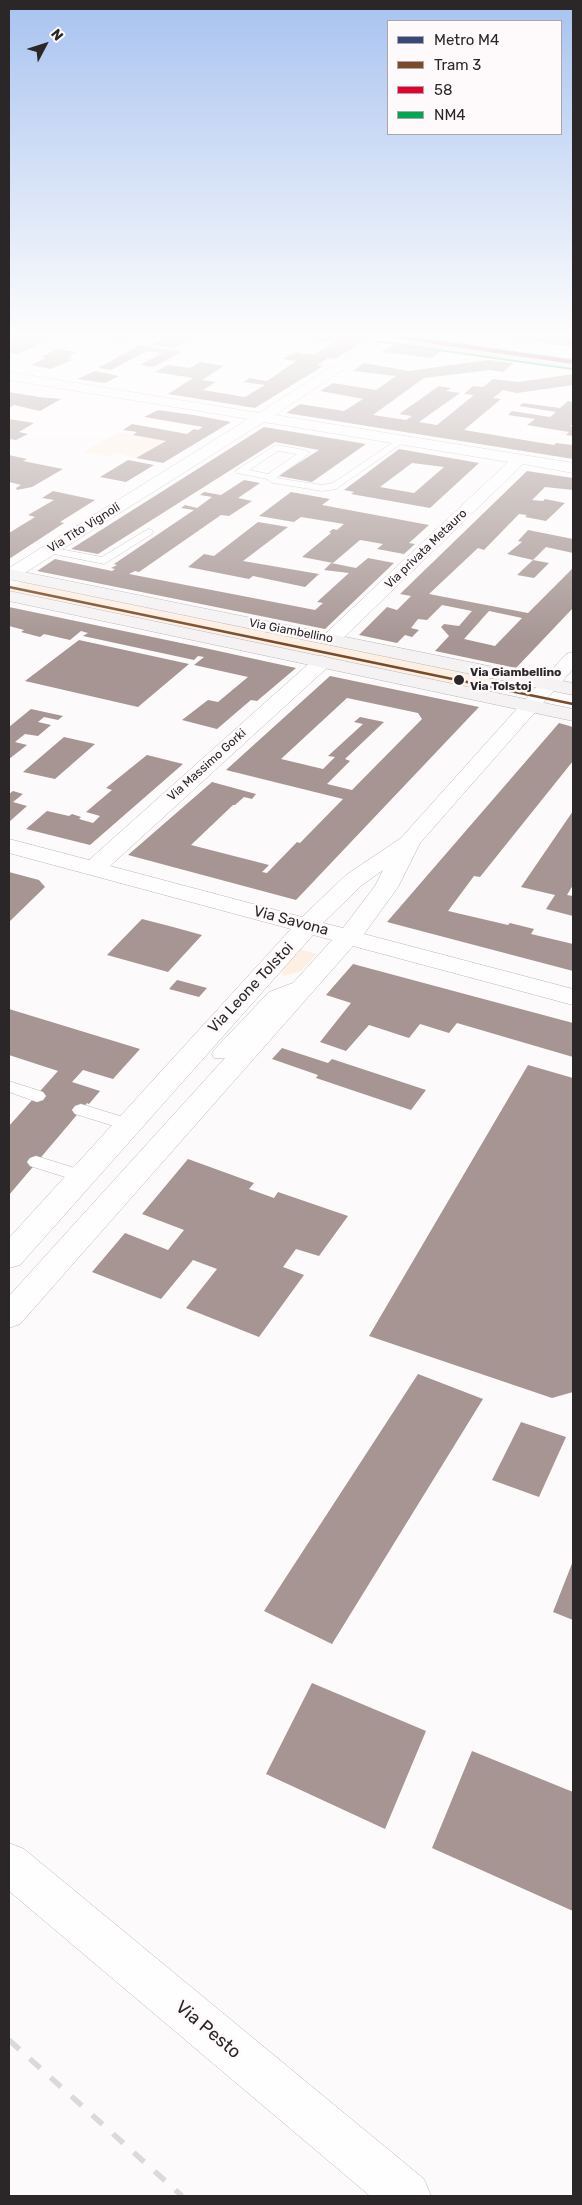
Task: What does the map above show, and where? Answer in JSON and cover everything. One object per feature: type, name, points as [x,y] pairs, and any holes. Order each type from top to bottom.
[{"type":"street","name":"Via Tito Vignoli","points":[[9,575],[228,438]]},
{"type":"street","points":[[387,438],[573,468]]},
{"type":"street","name":"Via privata Metauro","points":[[331,639],[520,459]]},
{"type":"street","name":"Via Giambellino","points":[[9,575],[573,689]]},
{"type":"street","name":"Via Giambellino","points":[[9,596],[573,715]]},
{"type":"street","name":"Via Leone Tolstoi","points":[[9,1256],[165,1082],[309,926],[354,880],[410,841],[573,658]]},
{"type":"street","name":"Via Massimo Gorki","points":[[93,869],[322,662]]},
{"type":"street","name":"Via Leone Tolstoi","points":[[9,1316],[349,936],[386,887],[410,841]]},
{"type":"street","name":"Via Savona","points":[[9,846],[573,997]]},
{"type":"street","points":[[165,1082],[179,1079],[190,1080],[204,1090],[203,1099]]},
{"type":"street","name":"Via Pesto","points":[[9,1864],[407,2196]]},
{"type":"lane","points":[[271,478],[305,453],[276,448],[240,471],[271,478],[322,488],[336,486],[400,440]]},
{"type":"lane","points":[[48,550],[104,561],[148,532]]},
{"type":"lane","points":[[271,967],[265,993],[220,1054],[276,996],[308,982]]},
{"type":"lane","points":[[11,1090],[37,1096]]},
{"type":"lane","points":[[82,1110],[127,1124]]},
{"type":"lane","points":[[36,1162],[81,1176]]},
{"type":"shaded area","points":[[108,438],[149,438],[166,441],[136,458],[115,453],[109,457],[83,452]]},
{"type":"shaded area","points":[[24,580],[510,681],[497,694],[9,591]]},
{"type":"shaded area","points":[[296,948],[317,954],[301,971],[283,976],[280,968]]},
{"type":"building","points":[[149,438],[205,438],[163,463],[136,458],[166,441]]},
{"type":"building","points":[[247,438],[329,438],[366,444],[312,482],[278,476],[319,450],[275,442],[98,554],[71,549]]},
{"type":"building","points":[[441,438],[511,438],[554,445],[556,443],[573,445],[573,459]]},
{"type":"building","points":[[399,449],[479,463],[430,508],[351,494],[354,492],[344,490]],"holes":[[[412,463],[444,467],[414,493],[380,487]]]},
{"type":"building","points":[[9,455],[27,459],[23,461],[63,469],[32,487],[17,490],[16,488],[21,485],[9,482]]},
{"type":"building","points":[[128,460],[154,465],[126,482],[100,477]]},
{"type":"building","points":[[527,471],[573,478],[573,490],[545,487],[532,500],[543,501],[545,499],[565,503],[546,521],[519,514],[484,550],[478,548],[429,594],[528,613],[573,568],[573,608],[516,668],[435,651],[449,636],[441,627],[444,624],[459,626],[472,611],[442,605],[427,620],[418,619],[411,628],[419,630],[412,637],[405,635],[397,643],[359,635],[387,607],[397,610],[411,596],[400,594]],"holes":[[[489,611],[522,618],[495,646],[464,639]]]},
{"type":"building","points":[[244,480],[260,483],[238,498],[252,501],[229,516],[221,515],[139,572],[135,571],[129,574],[315,610],[323,603],[317,602],[349,573],[324,570],[331,563],[356,568],[368,558],[394,563],[325,629],[37,571],[55,559],[112,571],[115,569],[111,568],[117,565],[114,564],[194,510],[181,508],[185,505],[197,508],[212,497],[200,495],[204,492],[221,495]]},
{"type":"building","points":[[53,491],[95,500],[60,522],[64,523],[9,559],[9,533],[35,517],[28,515],[54,500],[42,498]]},
{"type":"building","points":[[291,492],[330,499],[322,505],[429,525],[409,543],[415,544],[404,554],[377,549],[383,544],[360,540],[333,563],[302,557],[331,533],[329,532],[333,529],[337,530],[344,524],[301,517],[294,522],[259,516]]},
{"type":"building","points":[[258,522],[288,527],[243,561],[319,574],[305,587],[253,576],[249,579],[188,567],[204,554],[214,556]]},
{"type":"building","points":[[528,530],[573,539],[573,553],[546,547],[533,560],[507,554],[522,542],[518,541]]},
{"type":"building","points":[[533,560],[549,563],[534,578],[517,575]]},
{"type":"building","points":[[9,607],[296,668],[257,701],[251,700],[217,729],[182,720],[208,700],[218,702],[248,677],[194,665],[204,657],[198,656],[194,660],[83,636],[88,633],[81,631],[70,640],[44,634],[40,637],[21,632],[24,630],[9,626]]},
{"type":"building","points":[[79,640],[189,664],[138,707],[25,681]]},
{"type":"building","points":[[330,676],[479,707],[296,900],[128,855],[212,782],[256,794],[252,799],[244,797],[233,805],[191,845],[269,865],[262,872],[267,873],[297,842],[300,843],[343,799],[226,770]],"holes":[[[347,698],[418,713],[422,719],[352,790],[327,784],[350,761],[345,759],[384,722],[360,717],[354,722],[363,724],[328,756],[335,757],[323,769],[281,759]]]},
{"type":"building","points":[[31,709],[63,716],[58,720],[44,717],[38,722],[51,725],[38,736],[25,734],[15,742],[27,745],[9,759],[9,727]]},
{"type":"building","points":[[559,723],[573,727],[573,761],[480,877],[474,876],[448,911],[534,929],[531,934],[573,944],[573,971],[387,922]]},
{"type":"building","points":[[64,737],[95,744],[55,779],[23,772]]},
{"type":"building","points":[[147,755],[183,764],[90,845],[26,829],[47,811],[69,816],[72,814],[81,817],[79,819],[93,823],[100,816],[86,812],[112,790],[106,788]]},
{"type":"building","points":[[13,791],[23,794],[13,802],[27,806],[9,822],[9,794]]},
{"type":"building","points":[[573,811],[573,885],[567,895],[573,896],[573,916],[546,909],[555,895],[521,887]]},
{"type":"building","points":[[9,872],[39,880],[45,887],[9,922]]},
{"type":"building","points":[[142,919],[202,935],[168,972],[107,955]]},
{"type":"building","points":[[353,964],[573,1023],[573,1057],[457,1023],[449,1033],[420,1024],[409,1038],[369,1025],[346,1051],[320,1042],[351,1003],[326,995]]},
{"type":"building","points":[[177,980],[207,988],[199,997],[169,989]]},
{"type":"building","points":[[9,1009],[140,1049],[113,1079],[83,1070],[72,1082],[100,1091],[89,1104],[87,1103],[9,1195],[9,1126],[58,1071],[9,1055]]},
{"type":"building","points":[[282,1048],[328,1063],[332,1059],[426,1090],[411,1110],[316,1078],[318,1075],[272,1059]]},
{"type":"building","points":[[528,1065],[573,1078],[573,1392],[552,1398],[369,1336]]},
{"type":"building","points":[[188,1159],[254,1183],[249,1189],[274,1198],[278,1192],[348,1216],[319,1256],[296,1249],[283,1267],[304,1275],[259,1337],[186,1308],[217,1269],[193,1260],[161,1299],[92,1272],[125,1233],[168,1250],[184,1230],[142,1214]]},
{"type":"building","points":[[418,1374],[483,1399],[332,1644],[264,1611]]},
{"type":"building","points":[[521,1422],[566,1437],[539,1497],[492,1480]]},
{"type":"building","points":[[573,1561],[573,1620],[553,1612]]},
{"type":"building","points":[[312,1683],[426,1731],[385,1829],[266,1774]]},
{"type":"building","points":[[472,1751],[573,1792],[573,1911],[432,1848]]},
{"type":"railway","points":[[9,2040],[182,2196]]},
{"type":"tram line","name":"3","points":[[9,587],[573,704]]},
{"type":"place","name":"Via Giambellino Via Tolstoj","points":[[459,680]]}]
